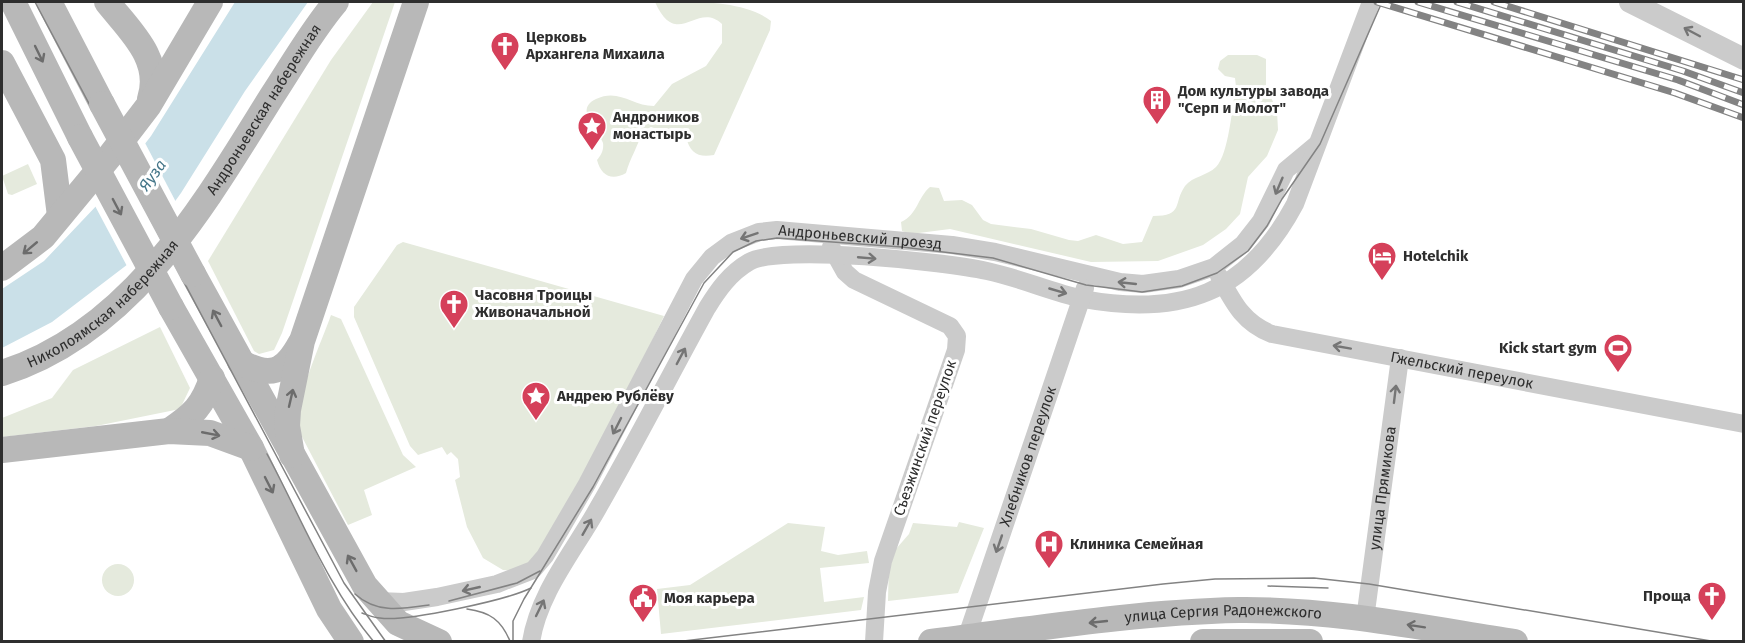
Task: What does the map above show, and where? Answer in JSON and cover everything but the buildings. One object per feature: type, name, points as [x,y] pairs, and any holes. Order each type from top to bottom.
[{"type":"main road","points":[[13,2],[80,137],[171,307],[251,448],[329,609],[351,642]]},
{"type":"main road","points":[[50,2],[240,362],[365,586],[398,622],[439,642]]},
{"type":"main road","points":[[107,2],[135,35],[154,71],[154,89],[148,105]]},
{"type":"main road","name":"Андроньевская набережная","points":[[193,219],[303,47],[336,2]]},
{"type":"main road","points":[[292,454],[287,426],[288,410],[302,341],[416,2]]},
{"type":"main road","points":[[135,35],[151,44],[171,42],[180,37],[205,8]]},
{"type":"main road","points":[[2,267],[35,245],[110,156],[148,105],[205,8]]},
{"type":"main road","points":[[2,63],[53,160],[60,216]]},
{"type":"main road","points":[[53,160],[67,166],[82,165],[96,163],[110,156]]},
{"type":"main road","name":"Николоямская набережная","points":[[2,373],[51,353],[92,326],[132,292],[193,219]]},
{"type":"main road","points":[[240,362],[254,369],[275,371],[285,365],[302,341]]},
{"type":"main road","points":[[169,431],[190,417],[205,400],[212,378]]},
{"type":"main road","points":[[2,450],[169,431],[210,433],[251,448]]},
{"type":"main road","points":[[329,609],[339,642]]},
{"type":"main road","name":"улица Сергия Радонежского","points":[[931,642],[966,640],[1184,613],[1268,611],[1365,619],[1515,642]]},
{"type":"main road","name":"улица Сергия Радонежского","points":[[1203,642],[1269,640],[1310,642]]},
{"type":"street","name":"Андроньевский проезд","points":[[531,642],[534,620],[556,577],[604,499],[718,290],[740,269],[758,258],[784,253],[835,255],[987,271],[1082,298],[1143,306],[1184,300],[1224,286],[1258,259],[1279,233],[1295,204],[1371,2]]},
{"type":"street","points":[[1630,2],[1743,59]]},
{"type":"street","name":"Андроньевский проезд","points":[[378,601],[395,603],[437,597],[527,574],[540,562],[562,529],[681,301],[704,266],[731,243],[759,232],[823,232],[995,252],[1089,275],[1143,284],[1179,279],[1214,267],[1243,244],[1262,221],[1286,170],[1317,144]]},
{"type":"street","name":"Съезжинский переулок","points":[[823,232],[845,272],[854,280],[950,326],[957,336],[956,350],[883,561],[879,578],[874,642]]},
{"type":"street","name":"Гжельский переулок","points":[[1214,267],[1241,315],[1255,328],[1272,334],[1743,423]]},
{"type":"street","name":"Хлебников переулок","points":[[966,640],[1089,275]]},
{"type":"street","name":"улица Прямикова","points":[[1365,619],[1400,358]]},
{"type":"street","points":[[1268,611],[1280,615],[1283,624],[1281,634],[1269,640]]},
{"type":"shaded area","points":[[373,2],[395,2],[282,333],[274,350],[259,354],[254,351],[208,261],[331,60]]},
{"type":"shaded area","points":[[655,2],[732,5],[760,14],[771,21],[770,30],[714,155],[703,156],[692,151],[686,137],[678,132],[669,133],[651,127],[642,131],[626,173],[612,177],[601,170],[597,160],[602,152],[603,143],[587,114],[590,104],[596,99],[612,95],[654,106],[672,84],[706,66],[722,43],[722,24],[713,18],[704,17],[679,24],[671,23],[663,16]]},
{"type":"shaded area","points":[[1228,55],[1257,55],[1266,59],[1266,86],[1277,111],[1278,130],[1267,156],[1248,177],[1240,214],[1226,229],[1203,245],[1158,261],[1091,262],[950,229],[911,234],[902,231],[901,222],[911,215],[930,187],[939,188],[944,201],[962,200],[972,205],[983,220],[991,224],[1031,229],[1069,240],[1078,241],[1096,235],[1123,244],[1142,242],[1153,216],[1174,211],[1185,186],[1212,170],[1220,161],[1227,141],[1236,87],[1235,78],[1225,76],[1218,69],[1220,61]]},
{"type":"shaded area","points":[[28,164],[37,184],[12,195],[8,194],[2,176]]},
{"type":"shaded area","points":[[403,242],[664,316],[591,467],[537,558],[516,571],[503,570],[483,558],[467,527],[455,480],[460,477],[458,459],[451,452],[447,455],[442,447],[418,455],[410,446],[354,317],[354,307],[397,245]]},
{"type":"shaded area","points":[[331,315],[341,319],[403,455],[416,467],[364,490],[372,515],[348,525],[300,433],[300,405]]},
{"type":"shaded area","points":[[160,327],[190,388],[180,409],[96,426],[2,437],[2,418],[52,398],[73,370]]},
{"type":"shaded area","points":[[959,522],[984,528],[958,593],[888,601],[889,557],[909,534],[913,523],[957,527]]},
{"type":"shaded area","points":[[788,523],[825,527],[821,551],[838,555],[867,551],[869,563],[820,568],[824,602],[864,597],[861,610],[661,634],[657,589],[690,585]]},
{"type":"shaded area","points":[[118,564],[129,569],[134,580],[129,591],[118,596],[107,591],[102,580],[107,569]]},
{"type":"water","name":"Яуза","points":[[235,2],[308,2],[245,91],[181,193],[132,261],[52,322],[2,348],[2,289],[44,261],[99,203],[151,136]]},
{"type":"pier","points":[[144,141],[177,204],[128,268],[94,204]]},
{"type":"tram line","points":[[35,2],[344,583],[386,642]]},
{"type":"tram line","points":[[513,642],[513,621],[524,599],[593,487],[704,283],[733,252],[756,241],[777,238],[902,247],[993,258],[1086,285],[1142,292],[1182,286],[1217,273],[1248,251],[1267,226],[1282,199],[1320,144],[1382,2]]},
{"type":"tram line","points":[[267,454],[328,575],[374,642]]},
{"type":"tram line","points":[[449,601],[517,583],[540,571]]},
{"type":"tram line","points":[[675,642],[1163,584],[1215,579],[1314,578],[1369,584],[1717,642]]},
{"type":"tram line","points":[[1268,586],[1328,588]]},
{"type":"tram line","points":[[362,613],[378,618],[411,617],[480,604],[531,588]]},
{"type":"tram line","points":[[355,594],[372,605],[381,607],[400,609],[429,605]]},
{"type":"tram line","points":[[467,609],[482,612],[494,618],[499,622],[510,641]]},
{"type":"railway","points":[[1377,2],[1675,93],[1744,118]]},
{"type":"railway","points":[[1418,2],[1678,80],[1744,105]]},
{"type":"railway","points":[[1457,2],[1683,71],[1744,93]]},
{"type":"railway","points":[[1494,2],[1744,80]]},
{"type":"place","name":"Церковь Архангела Михаила","points":[[505,72]]},
{"type":"place","name":"Дом культуры завода \"Серп и Молот\"","points":[[1157,126]]},
{"type":"place","name":"Андроников монастырь","points":[[592,152]]},
{"type":"place","name":"Hotelchik","points":[[1382,282]]},
{"type":"place","name":"Часовня Троицы Живоначальной","points":[[454,330]]},
{"type":"place","name":"Kick start gym","points":[[1618,374]]},
{"type":"place","name":"Андрею Рублёву","points":[[536,422]]},
{"type":"place","name":"Клиника Семейная","points":[[1049,570]]},
{"type":"place","name":"Проща","points":[[1712,622]]},
{"type":"place","name":"Моя карьера","points":[[643,624]]}]
